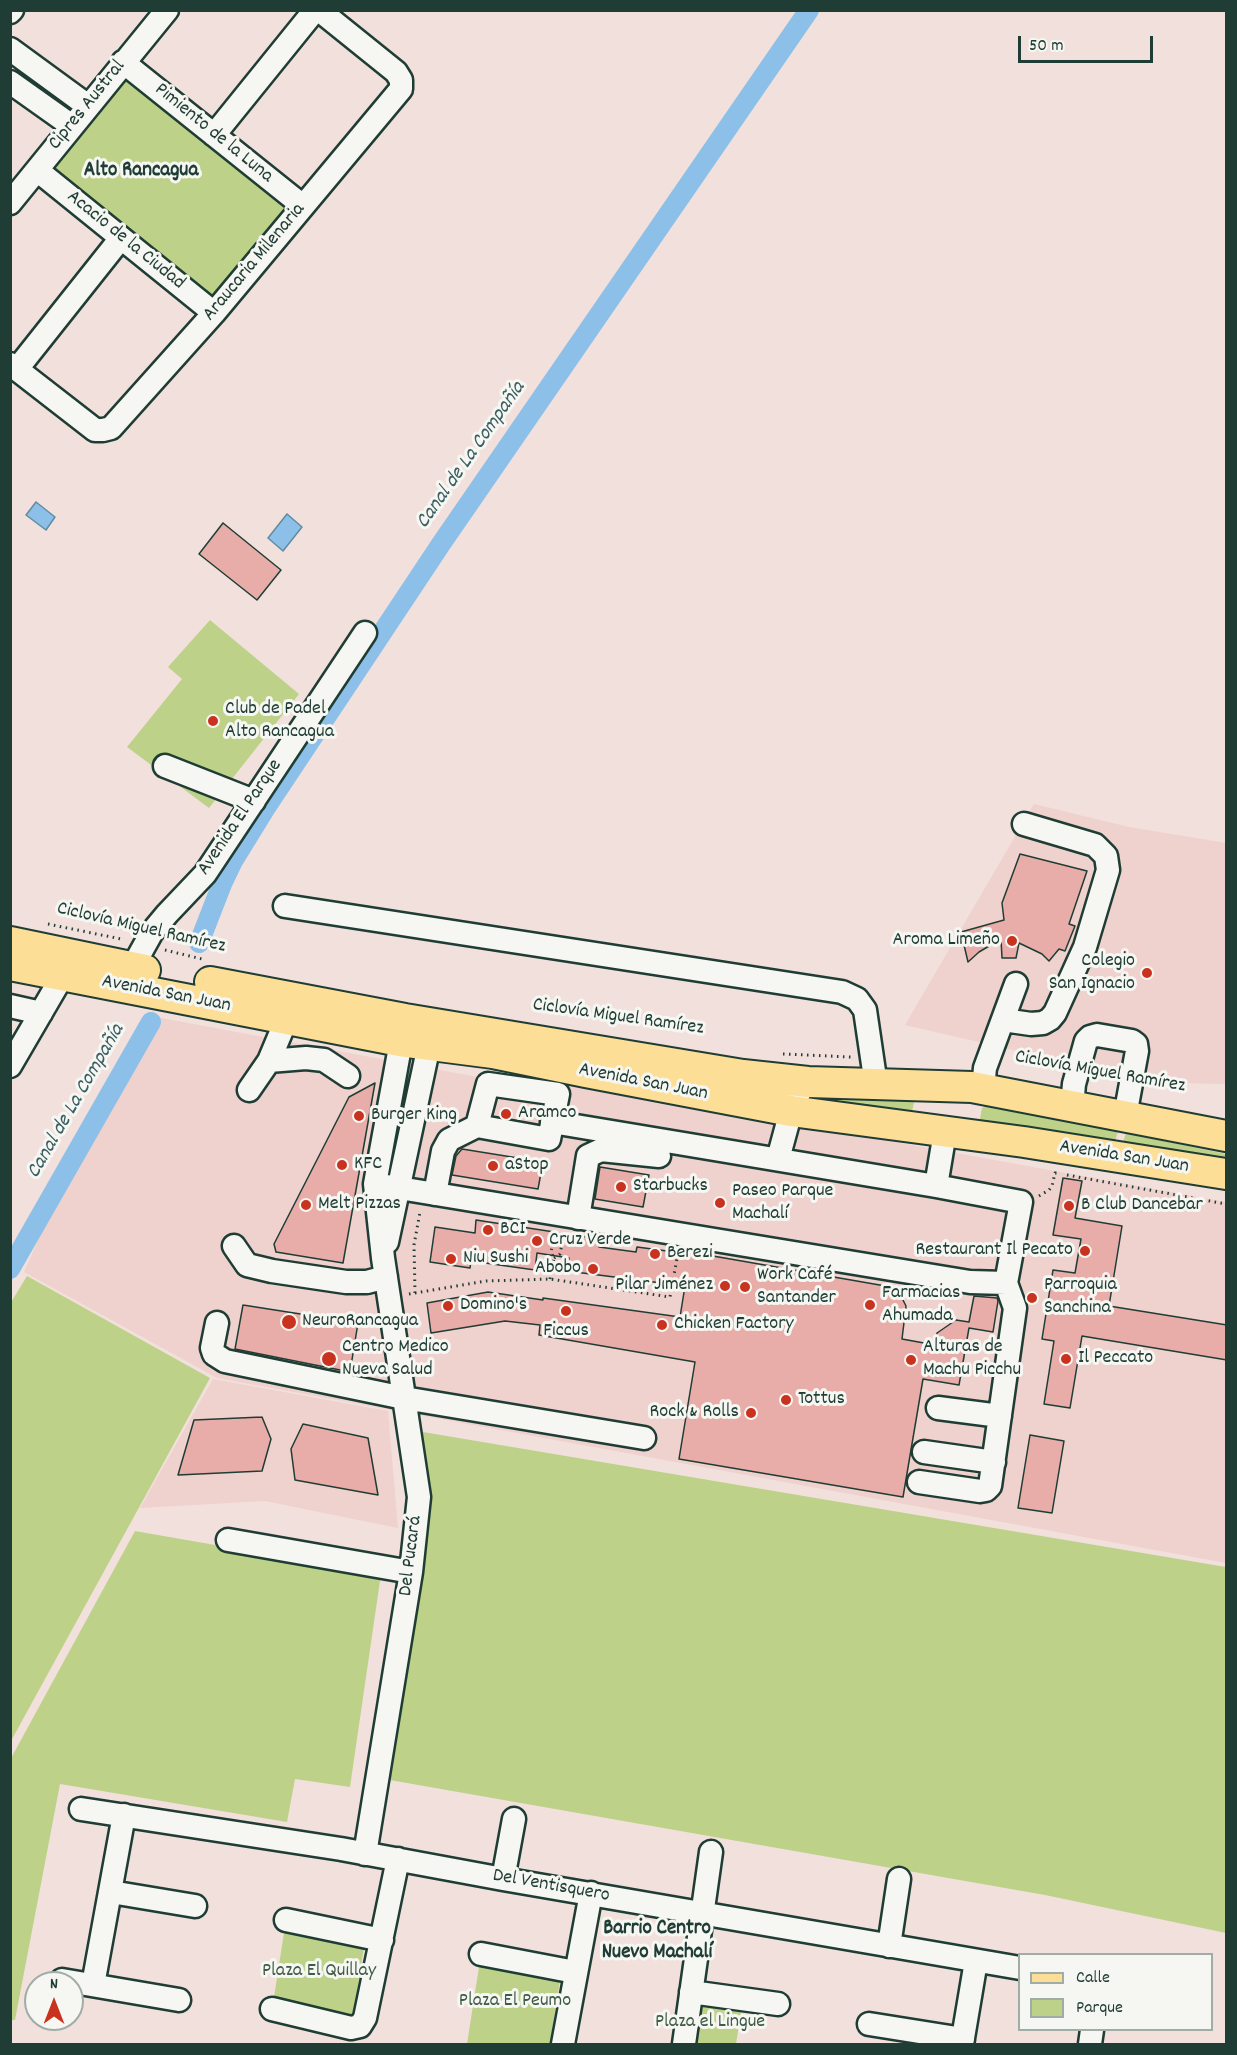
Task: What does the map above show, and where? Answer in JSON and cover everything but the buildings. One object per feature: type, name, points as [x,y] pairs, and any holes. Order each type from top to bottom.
[{"type":"main road","points":[[10,942],[69,965]]},
{"type":"main road","name":"Avenida San Juan","points":[[69,965],[138,957],[493,1053],[586,1072],[791,1111],[1012,1140],[1227,1174]]},
{"type":"main road","points":[[10,965],[69,965]]},
{"type":"main road","name":"Avenida San Juan","points":[[69,965],[287,1018],[417,1032],[808,1082],[874,1071],[983,1088],[1227,1136]]},
{"type":"main road","points":[[1012,1140],[1015,1121],[1021,1105],[1035,1098]]},
{"type":"street","name":"Cipres Austral","points":[[10,203],[167,10]]},
{"type":"street","name":"Araucaria Milenaria","points":[[14,366],[95,430],[111,428],[214,313],[401,89],[401,80],[396,72],[317,10]]},
{"type":"street","points":[[213,135],[317,10]]},
{"type":"street","points":[[10,49],[88,106]]},
{"type":"street","name":"Pimiento de la Luna","points":[[123,62],[303,206]]},
{"type":"street","points":[[10,82],[72,126]]},
{"type":"street","name":"Acacio de la Ciudad","points":[[37,170],[214,313]]},
{"type":"street","points":[[14,366],[121,238]]},
{"type":"street","name":"Avenida El Parque","points":[[138,957],[167,914],[205,874],[365,633]]},
{"type":"street","points":[[165,766],[254,801]]},
{"type":"street","points":[[1003,1020],[1031,1024],[1043,1023],[1055,1013],[1085,947],[1108,870],[1106,856],[1095,845],[1024,824]]},
{"type":"street","points":[[285,906],[842,992],[857,999],[865,1010],[874,1071]]},
{"type":"street","points":[[10,1066],[69,965]]},
{"type":"street","points":[[983,1088],[985,1068],[1016,984]]},
{"type":"street","points":[[10,1006],[41,1012]]},
{"type":"street","points":[[249,1090],[268,1061],[287,1018]]},
{"type":"street","name":"Del Pucará","points":[[365,1854],[411,1572],[419,1497],[375,1184],[417,1032]]},
{"type":"street","name":"Del Pucará","points":[[385,1267],[399,1188],[417,1032]]},
{"type":"street","points":[[1072,1107],[1074,1084],[1086,1041],[1097,1035],[1132,1041],[1136,1044],[1137,1051],[1125,1116]]},
{"type":"street","points":[[477,1126],[493,1053]]},
{"type":"street","points":[[268,1061],[306,1058],[324,1060],[348,1076]]},
{"type":"street","points":[[430,1200],[443,1151],[449,1140],[477,1126],[549,1139],[558,1094],[586,1072]]},
{"type":"street","points":[[778,1160],[791,1111],[803,1084],[808,1082]]},
{"type":"street","points":[[488,1084],[558,1094]]},
{"type":"street","points":[[552,1122],[1021,1202],[1006,1283],[1015,1308],[990,1486],[986,1490],[919,1482]]},
{"type":"street","points":[[936,1186],[945,1132]]},
{"type":"street","points":[[571,1224],[588,1156],[601,1149],[659,1156]]},
{"type":"street","points":[[375,1184],[399,1188],[430,1200],[571,1224],[970,1282],[1006,1283]]},
{"type":"street","points":[[234,1246],[247,1265],[346,1282],[367,1282],[385,1267]]},
{"type":"street","points":[[217,1323],[212,1348],[214,1354],[225,1361],[404,1398],[644,1438]]},
{"type":"street","points":[[938,1408],[1000,1416]]},
{"type":"street","points":[[924,1452],[994,1462]]},
{"type":"street","points":[[228,1540],[411,1572]]},
{"type":"street","name":"Del Ventisquero","points":[[81,1809],[398,1859],[1018,1968]]},
{"type":"street","points":[[93,1985],[124,1815]]},
{"type":"street","points":[[503,1879],[514,1819]]},
{"type":"street","points":[[684,2044],[711,1852]]},
{"type":"street","points":[[272,2010],[351,2028],[360,2026],[365,2018],[398,1859]]},
{"type":"street","points":[[889,1946],[899,1880]]},
{"type":"street","points":[[111,1892],[195,1906]]},
{"type":"street","points":[[563,2044],[591,1893]]},
{"type":"street","points":[[286,1920],[382,1940]]},
{"type":"street","points":[[481,1954],[575,1972]]},
{"type":"street","points":[[869,2024],[962,2042],[976,1961]]},
{"type":"street","points":[[84,1984],[179,2000]]},
{"type":"street","points":[[691,1992],[778,2004]]},
{"type":"path","name":"Ciclovía Miguel Ramírez","points":[[40,922],[117,938],[138,957],[206,959]]},
{"type":"path","points":[[782,1053],[874,1071]]},
{"type":"path","points":[[1021,1202],[1049,1190],[1055,1173],[1227,1204]]},
{"type":"path","points":[[430,1200],[418,1213],[414,1245],[415,1293],[486,1281],[550,1279],[670,1297],[678,1250]]},
{"type":"path","points":[[554,1258],[560,1254],[571,1224]]},
{"type":"path","points":[[550,1279],[554,1258],[551,1252],[555,1229]]},
{"type":"shaded area","points":[[1034,804],[1129,827],[1226,843],[1226,1084],[1180,1083],[1057,1060],[905,1025]]},
{"type":"shaded area","name":"Paseo Parque Machalí","points":[[156,1017],[558,1092],[570,1083],[1226,1202],[1226,1563],[217,1378],[24,1272],[65,1179]]},
{"type":"shaded area","points":[[213,1379],[388,1411],[398,1528],[265,1501],[140,1508]]},
{"type":"green space","name":"Alto Rancagua","points":[[127,74],[289,207],[209,303],[47,170]]},
{"type":"green space","name":"Club de Padel Alto Rancagua","points":[[210,620],[299,694],[209,808],[127,747],[182,679],[168,667]]},
{"type":"green space","points":[[813,1094],[915,1097],[911,1117],[811,1099]]},
{"type":"green space","points":[[996,1102],[1118,1131],[1115,1142],[989,1127],[980,1119],[982,1108]]},
{"type":"green space","points":[[1126,1133],[1226,1154],[1226,1164],[1122,1145]]},
{"type":"green space","points":[[27,1276],[210,1378],[11,1741],[10,1304]]},
{"type":"green space","points":[[417,1431],[1226,1567],[1226,1933],[1045,1895],[384,1779]]},
{"type":"green space","points":[[135,1531],[381,1574],[350,1787],[295,1779],[287,1822],[60,1784],[15,2020],[10,2020],[10,1760]]},
{"type":"green space","name":"Plaza El Quillay","points":[[286,1920],[366,1934],[352,2024],[272,2010]]},
{"type":"green space","name":"Plaza El Peumo","points":[[481,1954],[562,1967],[550,2044],[467,2044]]},
{"type":"green space","name":"Plaza el Lingue","points":[[690,1998],[742,2006],[736,2044],[682,2044]]},
{"type":"water","points":[[36,502],[55,517],[46,530],[26,515]]},
{"type":"water","points":[[287,514],[302,527],[283,551],[268,538]]},
{"type":"waterway","name":"Canal de La Compañía","points":[[199,943],[233,861],[265,809],[441,544],[809,10]]},
{"type":"waterway","name":"Canal de La Compañía","points":[[10,1269],[151,1022]]},
{"type":"place","name":"Club de Padel Alto Rancagua","points":[[213,721]]},
{"type":"place","name":"Aroma Limeño","points":[[1012,941]]},
{"type":"place","name":"Colegio San Ignacio","points":[[1147,973]]},
{"type":"place","name":"Aramco","points":[[506,1114]]},
{"type":"place","name":"Burger King","points":[[359,1116]]},
{"type":"place","name":"KFC","points":[[342,1165]]},
{"type":"place","name":"aStop","points":[[493,1166]]},
{"type":"place","name":"Starbucks","points":[[621,1187]]},
{"type":"place","name":"Paseo Parque Machalí","points":[[720,1203]]},
{"type":"place","name":"Melt Pizzas","points":[[306,1205]]},
{"type":"place","name":"B Club Dancebar","points":[[1069,1206]]},
{"type":"place","name":"BCI","points":[[488,1230]]},
{"type":"place","name":"Cruz Verde","points":[[537,1241]]},
{"type":"place","name":"Restaurant Il Pecato","points":[[1085,1251]]},
{"type":"place","name":"Berezi","points":[[655,1254]]},
{"type":"place","name":"Niu Sushi","points":[[451,1259]]},
{"type":"place","name":"Abobo","points":[[593,1269]]},
{"type":"place","name":"Pilar Jiménez","points":[[725,1286]]},
{"type":"place","name":"Work Café Santander","points":[[745,1287]]},
{"type":"place","name":"Parroquia Sanchina","points":[[1032,1298]]},
{"type":"place","name":"Farmacias Ahumada","points":[[870,1305]]},
{"type":"place","name":"Domino's","points":[[448,1306]]},
{"type":"place","name":"Ficcus","points":[[566,1311]]},
{"type":"place","name":"NeuroRancagua","points":[[289,1322]]},
{"type":"place","name":"Chicken Factory","points":[[662,1325]]},
{"type":"place","name":"Centro Medico Nueva Salud","points":[[329,1359]]},
{"type":"place","name":"Il Peccato","points":[[1066,1359]]},
{"type":"place","name":"Alturas de Machu Picchu","points":[[911,1360]]},
{"type":"place","name":"Tottus","points":[[786,1400]]},
{"type":"place","name":"Rock & Rolls","points":[[751,1413]]},
{"type":"district","name":"Alto Rancagua","points":[[141,172]]},
{"type":"district","name":"Barrio Centro Nuevo Machalí","points":[[657,1942]]}]
